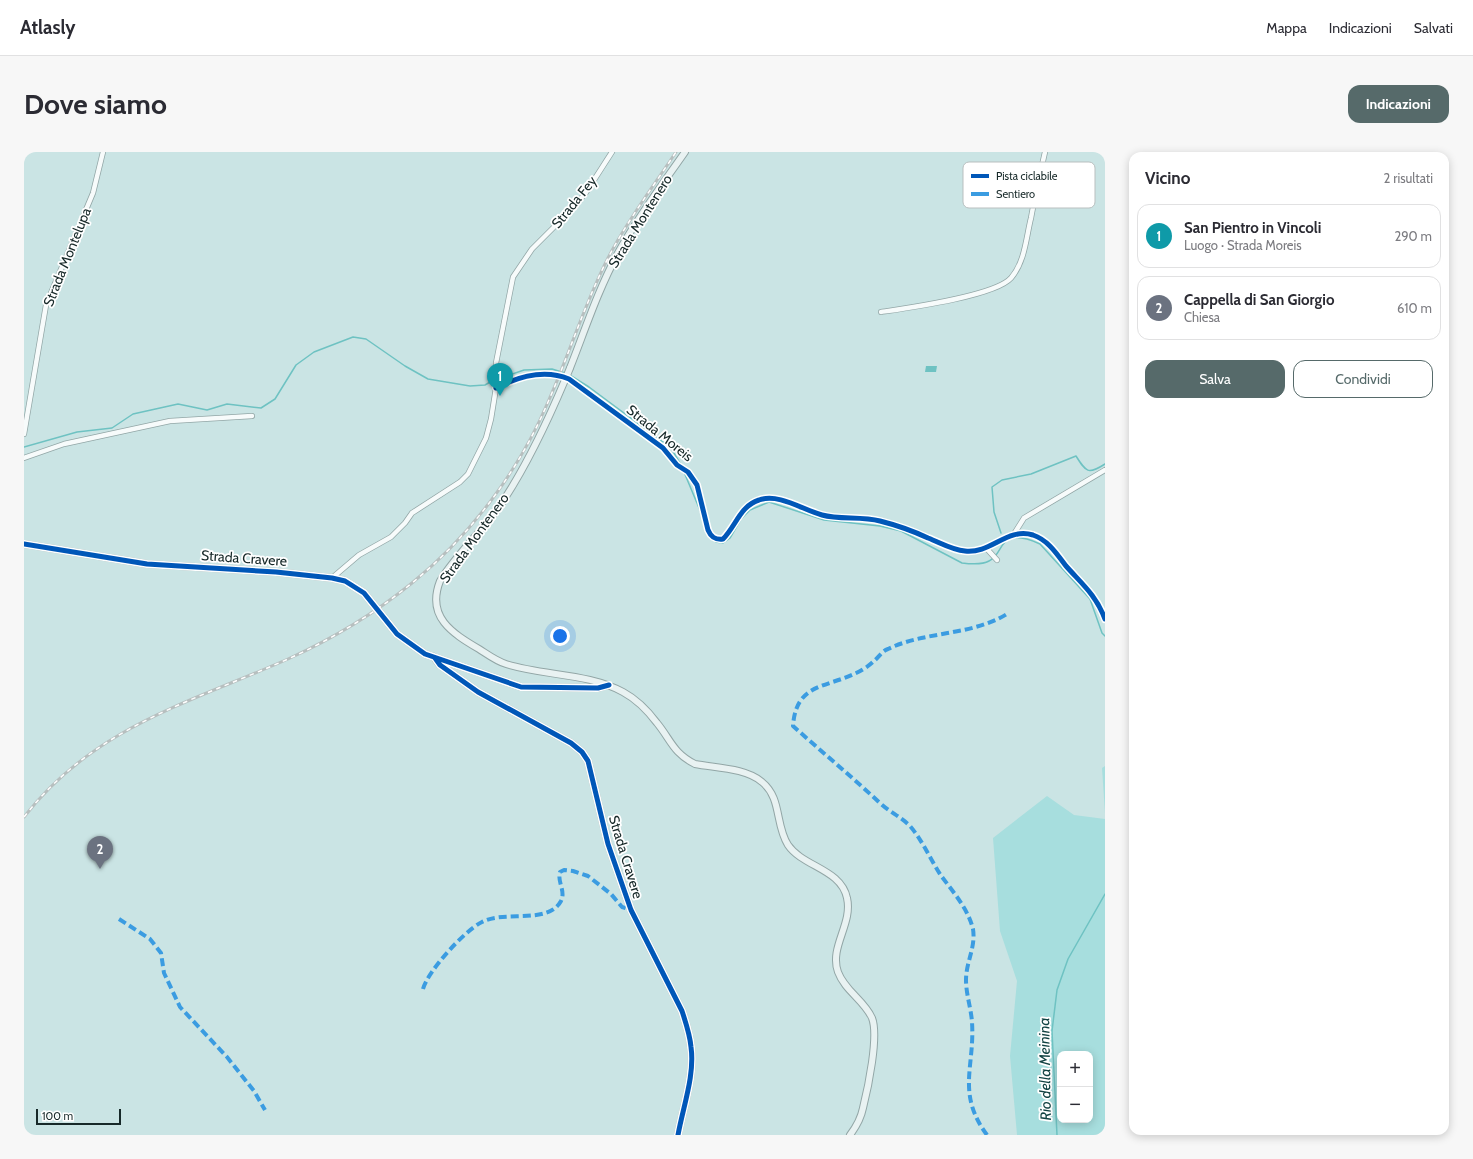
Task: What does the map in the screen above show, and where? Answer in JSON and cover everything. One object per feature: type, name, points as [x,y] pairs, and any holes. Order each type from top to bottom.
[{"type":"main road","name":"Strada Montenero","points":[[685,152],[617,254],[603,284],[570,368],[545,426],[526,462],[496,510],[445,573],[437,590],[436,604],[439,614],[455,635],[504,663],[609,685],[625,693],[640,704],[658,723],[674,749],[687,760],[695,764],[745,774],[761,781],[769,788],[774,798],[782,831],[789,846],[805,860],[834,878],[843,886],[849,906],[848,918],[838,947],[837,970],[847,989],[869,1014],[875,1032],[863,1108],[850,1135]]},
{"type":"main road","name":"Strada Cravere","points":[[24,544],[147,564],[268,571],[332,578],[345,581],[364,593],[397,634],[419,650],[434,657],[521,687],[598,688],[609,685]]},
{"type":"main road","name":"Strada Cravere","points":[[434,657],[440,665],[478,692],[571,743],[582,752],[588,761],[608,844],[631,910],[682,1011],[687,1027],[692,1048],[692,1066],[678,1135]]},
{"type":"street","name":"Strada Montelupa","points":[[24,434],[46,305],[93,193],[102,152]]},
{"type":"street","name":"Strada Fey","points":[[495,382],[502,330],[513,277],[532,249],[575,206],[612,152]]},
{"type":"street","points":[[1043,162],[1045,152]]},
{"type":"street","points":[[882,312],[962,297],[992,289],[1010,280],[1018,268],[1026,244],[1033,208]]},
{"type":"street","name":"Strada Moreis","points":[[495,382],[510,381],[538,374],[554,374],[569,379],[663,448],[680,468],[686,471],[697,484],[708,530],[711,536],[716,540],[723,539],[729,533],[738,516],[747,507],[758,500],[768,498],[779,499],[825,516],[878,520],[915,532],[959,551],[968,552],[987,549]]},
{"type":"street","points":[[332,578],[358,555],[391,538],[412,513],[460,482],[468,474],[486,438],[495,382]]},
{"type":"street","points":[[24,458],[64,444],[170,421],[252,416]]},
{"type":"street","points":[[1014,534],[1024,518],[1105,470]]},
{"type":"street","points":[[997,560],[987,549],[997,541],[1014,534],[1034,535],[1050,546],[1083,582],[1100,607],[1105,619]]},
{"type":"shaded area","points":[[926,366],[937,366],[936,372],[925,372]]},
{"type":"shaded area","points":[[1105,766],[1105,813],[1102,768]]},
{"type":"shaded area","points":[[1047,796],[1074,815],[1105,819],[1105,1135],[1017,1135],[1010,1056],[1017,981],[1000,931],[993,838]]},
{"type":"waterway","points":[[24,447],[77,432],[112,428],[133,414],[178,404],[207,410],[227,404],[261,408],[275,399],[296,365],[314,352],[353,337],[366,339],[405,366],[428,379],[470,386],[485,385],[492,381],[524,370],[552,369],[565,373]]},
{"type":"waterway","points":[[568,374],[589,387],[671,448],[681,465]]},
{"type":"waterway","points":[[1001,533],[994,512],[992,487],[1002,480],[1031,474],[1076,456],[1082,466],[1091,471],[1105,464]]},
{"type":"waterway","points":[[684,472],[702,515],[706,532],[710,538],[716,542],[723,543],[730,538],[741,519],[750,510],[769,502],[824,520],[880,526],[901,531],[962,563],[979,564],[989,561],[996,555],[1008,539],[1022,538],[1036,542],[1040,544],[1090,599],[1102,633],[1105,636]]},
{"type":"waterway","name":"Rio della Meinina","points":[[1057,1135],[1052,1031],[1057,990],[1068,959],[1105,894]]},
{"type":"railway","points":[[24,817],[51,786],[81,761],[112,739],[179,705],[288,659],[337,634],[398,594],[433,565],[454,545],[491,501],[523,453],[548,402],[591,294],[615,244],[676,152]]},
{"type":"marked path","points":[[987,1135],[978,1120],[972,1106],[969,1093],[972,1022],[966,973],[974,936],[968,915],[910,826],[888,810],[793,726],[795,712],[800,702],[806,695],[813,690],[843,679],[870,665],[886,650],[902,643],[917,639],[978,626],[1007,614]]},
{"type":"marked path","points":[[423,989],[426,981],[439,962],[457,942],[482,922],[502,917],[536,915],[546,913],[555,908],[561,901],[563,894],[559,876],[560,872],[564,870],[573,871],[588,876],[611,894],[622,907],[631,910]]},
{"type":"marked path","points":[[119,919],[150,939],[161,953],[164,973],[180,1007],[227,1057],[254,1091],[265,1110]]},
{"type":"cycle path","points":[[496,388],[514,380],[532,375],[551,374],[569,379],[663,448],[677,465],[688,472],[697,485],[708,530],[710,534],[716,538],[723,539],[747,507],[759,500],[767,498],[783,500],[822,515],[865,519],[886,523],[946,546],[965,551],[983,549],[1007,537],[1015,535],[1033,535],[1043,540],[1056,552],[1066,566],[1093,596],[1105,619]]},
{"type":"cycle path","points":[[24,544],[147,564],[276,572],[332,578],[345,581],[364,593],[397,634],[425,654],[521,687],[598,688],[609,685]]},
{"type":"cycle path","points":[[435,658],[440,665],[478,692],[571,743],[582,752],[588,761],[608,844],[631,910],[682,1011],[689,1034],[692,1058],[690,1080],[678,1135]]},
{"type":"place","name":"San Pientro in Vincoli","points":[[500,396]]},
{"type":"place","name":"Cappella di San Giorgio","points":[[100,869]]}]
